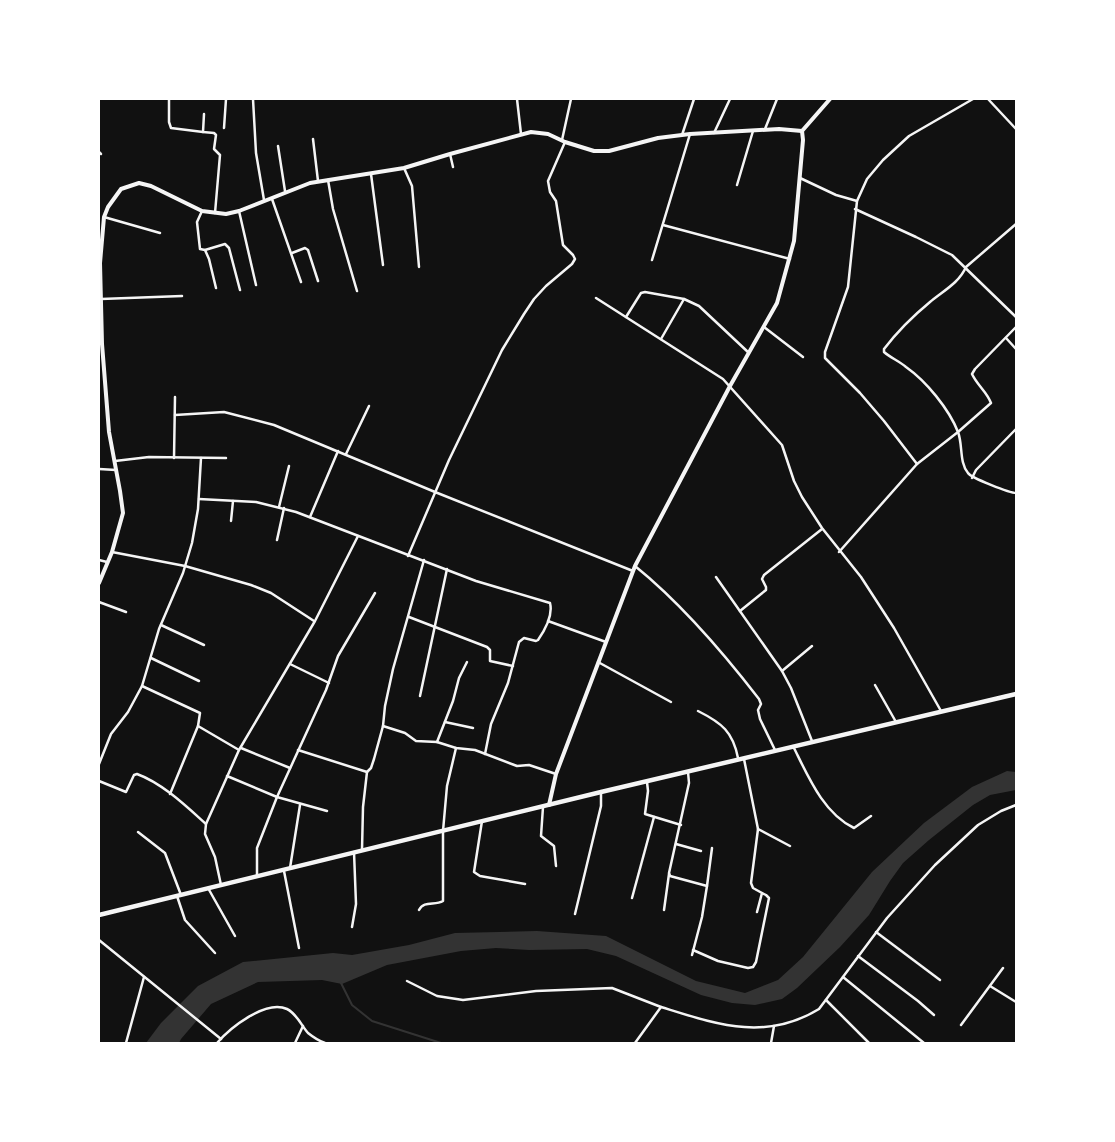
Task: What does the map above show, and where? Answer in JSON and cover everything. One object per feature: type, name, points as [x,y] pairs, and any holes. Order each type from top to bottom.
[{"type":"highway","points":[[99,915],[601,792],[1016,695]]},
{"type":"street","points":[[169,99],[169,122],[171,128],[214,133],[216,135],[214,149],[220,154],[215,213]]},
{"type":"street","points":[[224,128],[226,99]]},
{"type":"street","points":[[253,99],[256,153],[264,200]]},
{"type":"street","points":[[517,99],[520,134]]},
{"type":"street","points":[[408,556],[435,492],[499,356],[524,314],[546,286],[572,264],[574,259],[574,255],[563,245],[556,202],[548,187],[548,181],[563,141],[571,99]]},
{"type":"street","points":[[682,135],[694,99]]},
{"type":"street","points":[[714,134],[730,99]]},
{"type":"street","points":[[764,130],[777,99]]},
{"type":"street","points":[[549,805],[556,774],[635,566],[730,386],[777,303],[794,241],[802,132],[830,99]]},
{"type":"street","points":[[917,464],[860,393],[825,358],[825,352],[848,287],[857,201],[868,179],[882,160],[909,136],[973,99]]},
{"type":"street","points":[[988,99],[1016,129]]},
{"type":"street","points":[[203,132],[204,114]]},
{"type":"street","points":[[99,583],[112,552],[123,513],[109,432],[100,344],[100,271],[104,217],[108,207],[121,189],[139,183],[151,186],[202,211],[226,214],[239,211],[285,191],[318,181],[404,168],[532,132],[548,134],[594,151],[609,151],[658,138],[690,134],[779,129],[802,132]]},
{"type":"street","points":[[737,186],[752,131]]},
{"type":"street","points":[[652,260],[690,134]]},
{"type":"street","points":[[313,139],[318,181]]},
{"type":"street","points":[[278,146],[285,191]]},
{"type":"street","points":[[450,154],[453,167]]},
{"type":"street","points":[[404,168],[412,186],[419,267]]},
{"type":"street","points":[[371,174],[383,265]]},
{"type":"street","points":[[800,178],[836,195],[857,201]]},
{"type":"street","points":[[328,180],[333,210],[357,291]]},
{"type":"street","points":[[271,197],[301,282]]},
{"type":"street","points":[[856,209],[952,255],[1016,317]]},
{"type":"street","points":[[202,211],[197,222],[200,248],[205,250],[209,259],[216,288]]},
{"type":"street","points":[[239,211],[256,285]]},
{"type":"street","points":[[99,215],[160,233]]},
{"type":"street","points":[[1016,224],[966,267],[963,275],[930,302],[894,336],[884,350],[884,352],[913,372],[931,390],[958,432],[965,468],[972,478],[1016,494]]},
{"type":"street","points":[[663,225],[790,258]]},
{"type":"street","points":[[205,250],[225,244],[229,248],[240,290]]},
{"type":"street","points":[[292,253],[304,248],[308,250],[318,281]]},
{"type":"street","points":[[626,317],[641,293],[645,292],[684,299],[699,306],[749,353]]},
{"type":"street","points":[[101,299],[182,296]]},
{"type":"street","points":[[596,298],[723,379],[782,445],[794,481],[822,528],[860,577],[894,628],[941,712]]},
{"type":"street","points":[[661,339],[684,299]]},
{"type":"street","points":[[764,327],[802,357]]},
{"type":"street","points":[[839,552],[917,464],[991,403],[989,397],[972,374],[1016,327]]},
{"type":"street","points":[[1006,338],[1016,349]]},
{"type":"street","points":[[99,383],[105,383]]},
{"type":"street","points":[[174,458],[175,397]]},
{"type":"street","points":[[346,454],[370,406]]},
{"type":"street","points":[[175,415],[224,412],[239,414],[274,425],[633,571]]},
{"type":"street","points":[[972,478],[976,470],[1016,429]]},
{"type":"street","points":[[310,517],[338,451]]},
{"type":"street","points":[[115,461],[149,458],[226,458]]},
{"type":"street","points":[[99,764],[111,734],[128,712],[142,686],[161,625],[185,566],[195,528],[199,499],[201,458]]},
{"type":"street","points":[[279,507],[289,466]]},
{"type":"street","points":[[99,469],[116,470]]},
{"type":"street","points":[[199,499],[256,502],[284,508],[408,556],[424,560],[504,590],[550,603],[551,610],[548,621],[540,637],[536,641],[524,638],[521,640],[508,683],[492,724],[485,754]]},
{"type":"street","points":[[231,521],[233,501]]},
{"type":"street","points":[[276,540],[284,508]]},
{"type":"street","points":[[740,611],[766,590],[762,579],[764,575],[822,528]]},
{"type":"street","points":[[221,885],[214,857],[205,834],[206,824],[240,749],[315,621],[358,536]]},
{"type":"street","points":[[112,552],[185,566],[251,585],[271,593],[315,621]]},
{"type":"street","points":[[99,560],[107,562]]},
{"type":"street","points":[[362,851],[363,807],[367,772],[371,768],[383,726],[393,669],[424,560]]},
{"type":"street","points":[[635,566],[668,594],[716,647],[759,699],[761,704],[758,710],[760,720],[775,751]]},
{"type":"street","points":[[420,696],[447,569]]},
{"type":"street","points":[[716,577],[792,688],[813,743]]},
{"type":"street","points":[[257,876],[257,848],[276,798],[328,683],[338,656],[375,593]]},
{"type":"street","points":[[99,602],[126,612]]},
{"type":"street","points":[[409,617],[489,648],[490,661],[513,666]]},
{"type":"street","points":[[548,621],[606,642]]},
{"type":"street","points":[[161,625],[204,645]]},
{"type":"street","points":[[782,671],[812,646]]},
{"type":"street","points":[[151,658],[199,681]]},
{"type":"street","points":[[437,742],[453,701],[459,678],[467,662]]},
{"type":"street","points":[[598,662],[671,702]]},
{"type":"street","points":[[290,664],[328,683]]},
{"type":"street","points":[[875,685],[896,722]]},
{"type":"street","points":[[142,686],[200,713],[198,726],[170,794]]},
{"type":"street","points":[[693,950],[718,961],[748,968],[753,967],[756,962],[769,898],[766,894],[762,894],[753,888],[751,883],[758,829],[741,759],[728,733],[721,724],[698,711]]},
{"type":"street","points":[[445,722],[473,728]]},
{"type":"street","points":[[198,726],[240,749],[290,768]]},
{"type":"street","points":[[383,726],[405,733],[416,741],[437,742],[456,748],[475,750],[517,766],[529,765],[556,774]]},
{"type":"street","points":[[794,746],[810,780],[835,814],[854,828],[871,816]]},
{"type":"street","points":[[418,910],[420,906],[425,904],[438,904],[443,901],[447,786],[456,748]]},
{"type":"street","points":[[298,750],[367,772]]},
{"type":"street","points":[[664,910],[675,843],[681,826],[690,783],[688,772]]},
{"type":"street","points":[[99,781],[126,792],[134,775],[137,774],[170,794],[206,824]]},
{"type":"street","points":[[227,776],[276,798],[327,811]]},
{"type":"street","points":[[647,782],[648,791],[645,814],[681,826]]},
{"type":"street","points":[[575,914],[601,806],[601,792]]},
{"type":"street","points":[[290,868],[300,805]]},
{"type":"street","points":[[407,981],[436,996],[463,1000],[536,991],[612,988],[661,1007],[733,1027],[756,1028],[774,1026],[806,1017],[819,1009],[887,918],[954,846],[978,825],[1001,811],[1016,805]]},
{"type":"street","points":[[542,807],[541,836],[554,846],[556,866]]},
{"type":"street","points":[[632,898],[654,817]]},
{"type":"street","points":[[482,821],[474,872],[480,876],[525,884]]},
{"type":"street","points":[[758,829],[790,846]]},
{"type":"street","points":[[138,832],[164,853],[179,895],[185,920],[215,953]]},
{"type":"street","points":[[675,843],[701,851]]},
{"type":"street","points":[[692,955],[702,917],[712,848]]},
{"type":"street","points":[[352,927],[356,904],[354,852]]},
{"type":"street","points":[[284,870],[299,948]]},
{"type":"street","points":[[669,873],[670,876],[707,886]]},
{"type":"street","points":[[208,888],[235,936]]},
{"type":"street","points":[[757,912],[762,894]]},
{"type":"street","points":[[876,932],[940,980]]},
{"type":"street","points":[[99,940],[221,1039]]},
{"type":"street","points":[[858,956],[934,1015]]},
{"type":"street","points":[[961,1025],[1003,968]]},
{"type":"street","points":[[126,1043],[144,977]]},
{"type":"street","points":[[842,977],[924,1043]]},
{"type":"street","points":[[990,986],[1016,1002]]},
{"type":"street","points":[[826,1000],[869,1043]]},
{"type":"street","points":[[217,1043],[241,1022],[260,1011],[274,1006],[287,1009],[296,1016],[308,1032],[325,1043]]},
{"type":"street","points":[[635,1043],[661,1007]]},
{"type":"street","points":[[295,1043],[303,1026]]},
{"type":"street","points":[[771,1043],[774,1026]]},
{"type":"shaded area","points":[[1007,771],[1016,772],[1016,790],[990,795],[973,805],[903,863],[869,915],[840,947],[797,988],[782,999],[755,1005],[732,1003],[701,995],[616,956],[587,949],[529,950],[496,948],[461,951],[387,965],[342,984],[322,980],[258,982],[211,1004],[179,1043],[146,1043],[161,1023],[198,986],[243,962],[333,953],[352,955],[409,945],[455,933],[537,931],[606,936],[696,981],[745,993],[778,980],[803,957],[872,872],[924,823],[972,787]]},
{"type":"waterway","points":[[341,983],[352,1005],[372,1021],[441,1043]]}]
